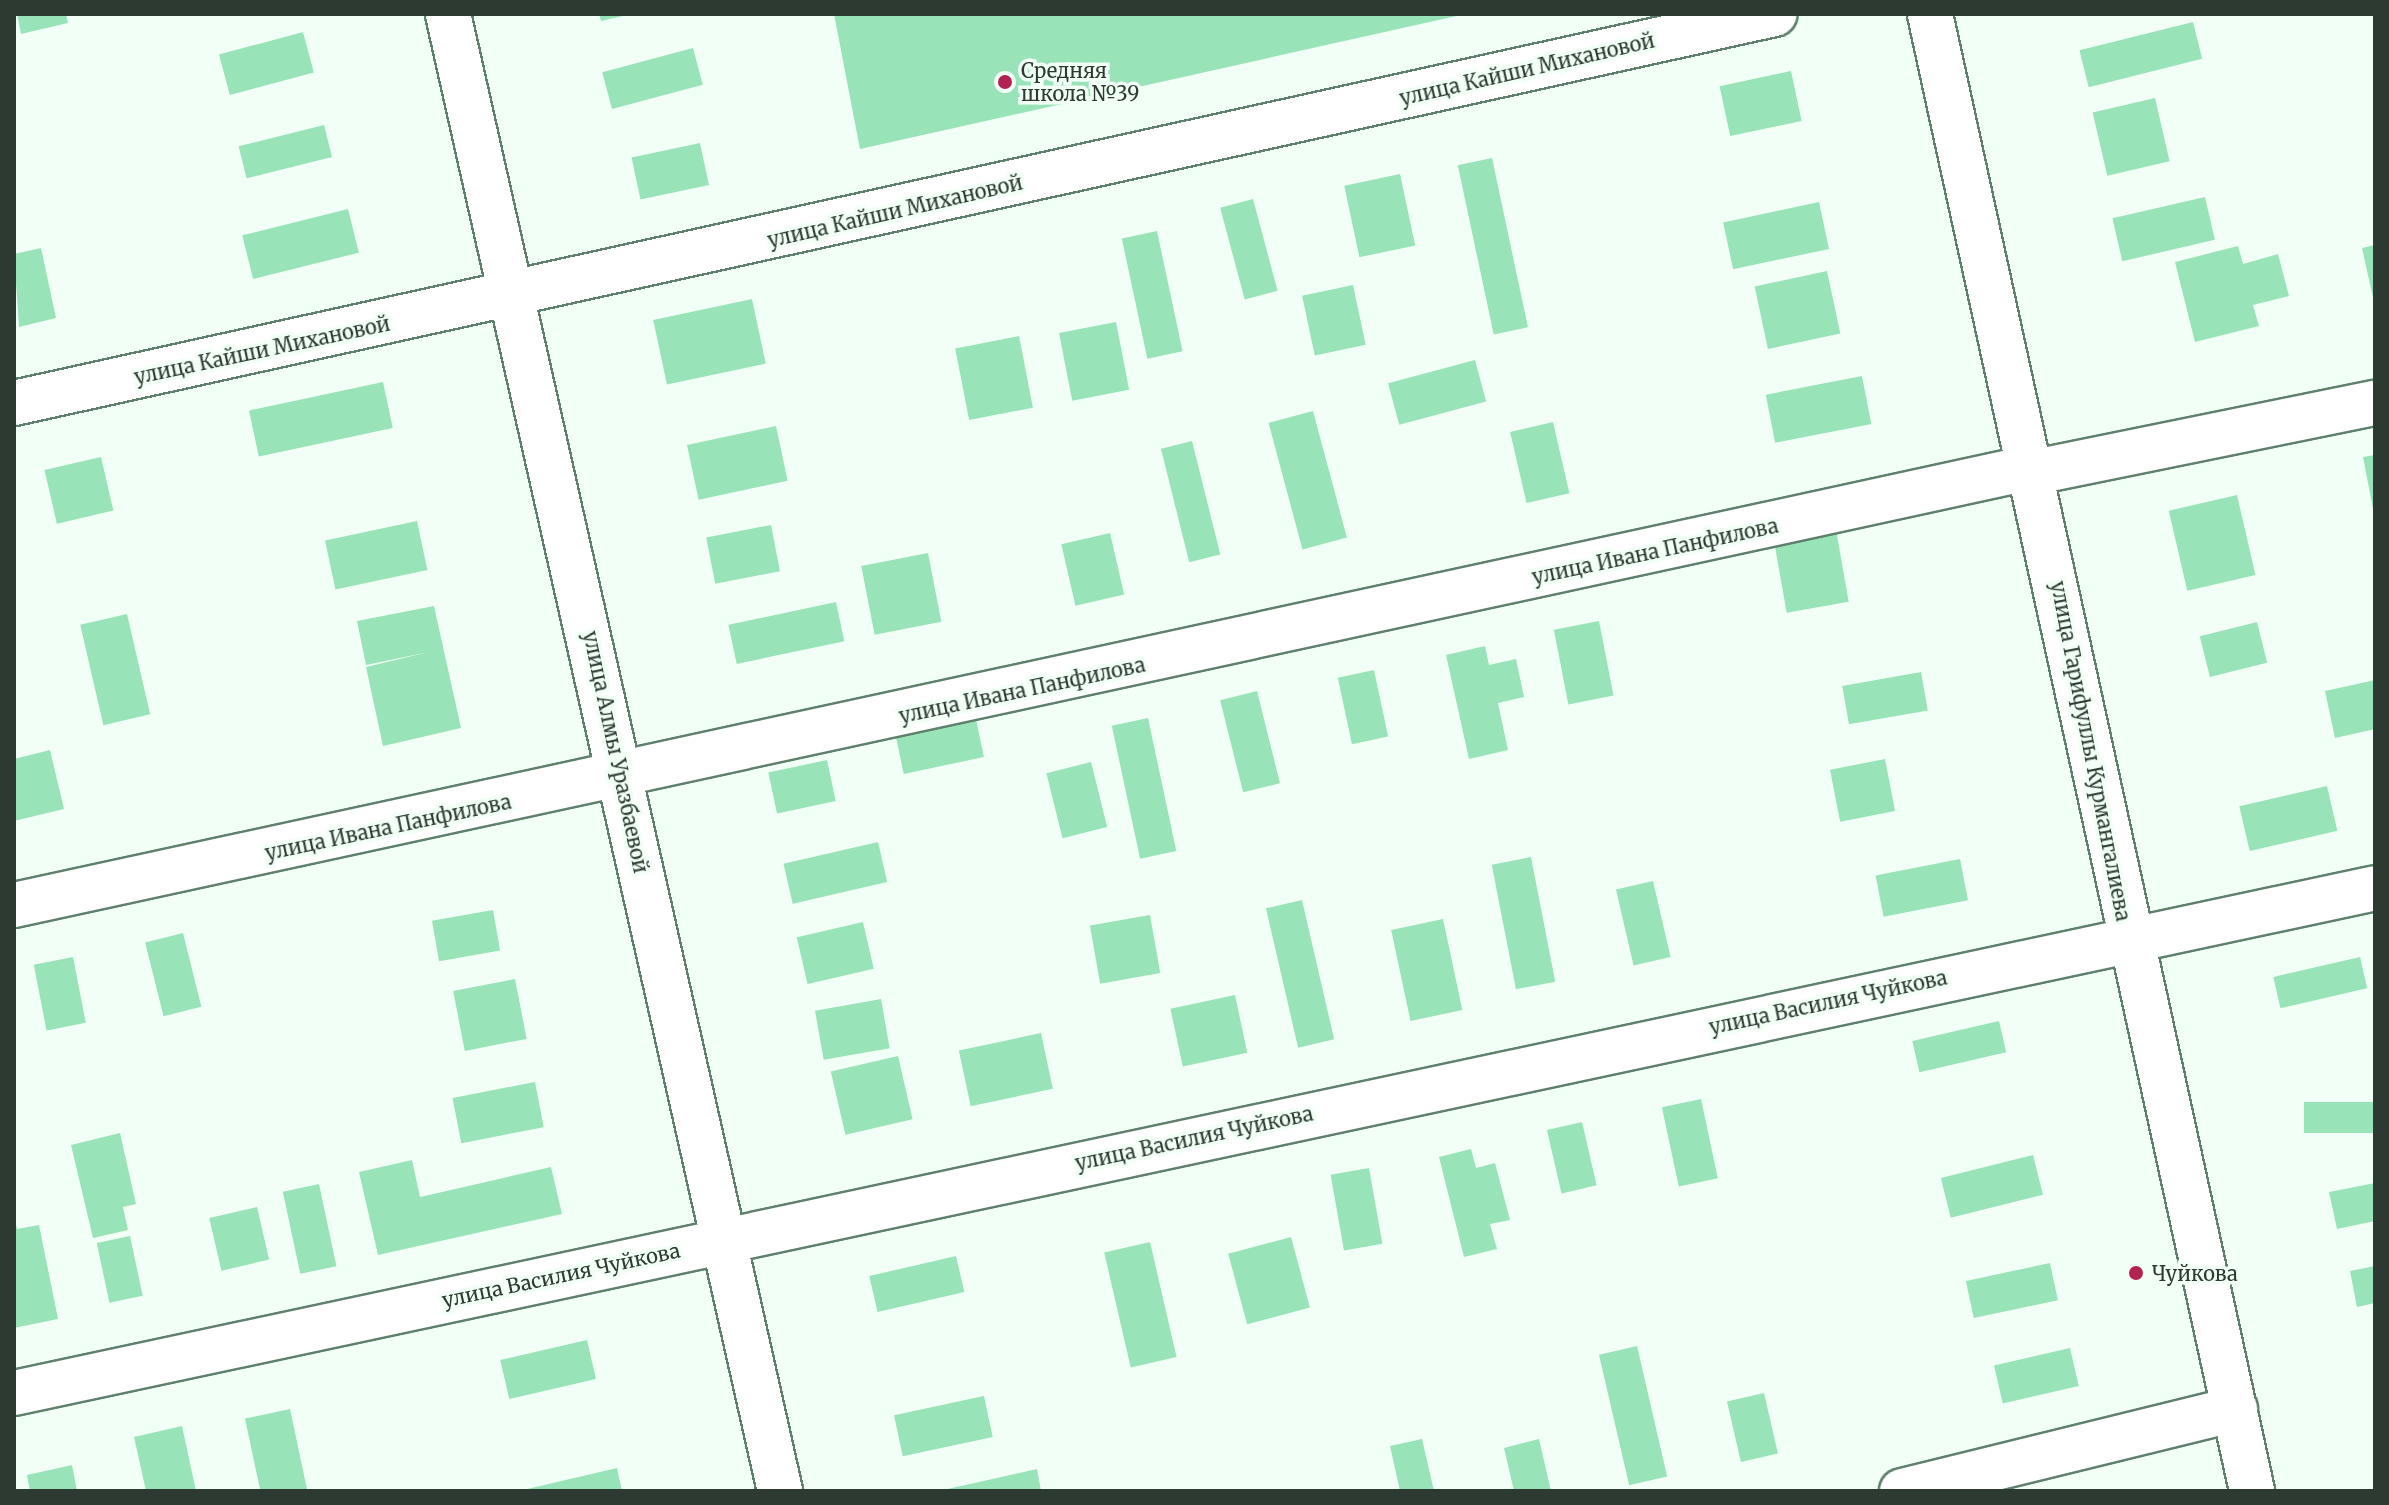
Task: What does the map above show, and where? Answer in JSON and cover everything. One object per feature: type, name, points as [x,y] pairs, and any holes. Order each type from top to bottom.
[{"type":"street","name":"улица Алмы Уразбаевой","points":[[448,14],[515,295],[780,1491]]},
{"type":"street","name":"улица Кайши Михановой","points":[[14,403],[515,295],[1775,14]]},
{"type":"street","name":"улица Гарифуллы Курмангалиева","points":[[1930,14],[2252,1491]]},
{"type":"street","name":"улица Ивана Панфилова","points":[[14,905],[622,779],[2031,470],[2375,403]]},
{"type":"street","name":"улица Василия Чуйкова","points":[[14,1393],[2129,937],[2375,888]]},
{"type":"street","points":[[1902,1491],[2235,1409]]},
{"type":"building","points":[[17,14],[66,14],[68,23],[21,34]]},
{"type":"building","points":[[599,14],[627,14],[627,15],[601,21]]},
{"type":"building","name":"Средняя школа №39","points":[[834,14],[1461,14],[1461,15],[860,149]]},
{"type":"building","points":[[2193,22],[2202,59],[2089,87],[2079,50]]},
{"type":"building","points":[[303,32],[314,73],[230,95],[219,55]]},
{"type":"building","points":[[693,48],[703,85],[612,109],[602,72]]},
{"type":"building","points":[[1791,71],[1802,121],[1730,136],[1720,86]]},
{"type":"building","points":[[2155,98],[2170,161],[2107,176],[2093,112]]},
{"type":"building","points":[[324,125],[332,157],[247,178],[239,146]]},
{"type":"building","points":[[700,143],[709,185],[640,200],[632,158]]},
{"type":"building","points":[[1492,158],[1528,327],[1494,334],[1458,165]]},
{"type":"building","points":[[1400,174],[1415,245],[1359,257],[1344,186]]},
{"type":"building","points":[[2205,197],[2215,240],[2122,261],[2112,218]]},
{"type":"building","points":[[1253,199],[1278,291],[1245,300],[1220,208]]},
{"type":"building","points":[[1819,202],[1829,249],[1733,269],[1723,222]]},
{"type":"building","points":[[348,209],[359,253],[253,279],[242,235]]},
{"type":"building","points":[[1157,231],[1183,351],[1147,359],[1122,238]]},
{"type":"building","points":[[2375,245],[2375,302],[2374,302],[2362,248]]},
{"type":"building","points":[[2238,246],[2243,264],[2278,254],[2289,296],[2253,305],[2259,326],[2195,342],[2175,262]]},
{"type":"building","points":[[41,248],[56,318],[19,327],[14,254]]},
{"type":"building","points":[[1827,271],[1840,334],[1768,349],[1755,286]]},
{"type":"building","points":[[1353,285],[1366,345],[1315,355],[1302,296]]},
{"type":"building","points":[[752,299],[766,364],[667,385],[653,320]]},
{"type":"building","points":[[1116,322],[1129,390],[1072,401],[1059,333]]},
{"type":"building","points":[[1019,336],[1033,408],[969,420],[955,348]]},
{"type":"building","points":[[1475,360],[1486,402],[1399,425],[1388,383]]},
{"type":"building","points":[[1862,376],[1871,424],[1775,443],[1766,395]]},
{"type":"building","points":[[383,382],[393,428],[259,456],[249,410]]},
{"type":"building","points":[[1313,411],[1347,538],[1302,549],[1269,423]]},
{"type":"building","points":[[1553,422],[1569,493],[1527,503],[1510,432]]},
{"type":"building","points":[[776,426],[788,481],[699,500],[687,445]]},
{"type":"building","points":[[1192,441],[1220,555],[1189,562],[1161,449]]},
{"type":"building","points":[[2375,455],[2375,514],[2374,514],[2363,457]]},
{"type":"building","points":[[101,457],[113,511],[57,524],[44,470]]},
{"type":"building","points":[[2237,495],[2255,575],[2187,591],[2169,511]]},
{"type":"building","points":[[417,521],[427,570],[335,589],[325,541]]},
{"type":"building","points":[[1835,524],[1849,602],[1787,613],[1773,535]]},
{"type":"building","points":[[771,525],[780,571],[715,584],[706,538]]},
{"type":"building","points":[[1110,533],[1124,594],[1075,606],[1061,544]]},
{"type":"building","points":[[928,553],[941,622],[875,635],[861,566]]},
{"type":"building","points":[[836,602],[844,641],[737,664],[728,625]]},
{"type":"building","points":[[434,606],[461,728],[383,746],[366,667],[429,652],[366,665],[357,621]]},
{"type":"building","points":[[127,614],[150,714],[103,725],[80,625]]},
{"type":"building","points":[[1599,621],[1614,696],[1568,704],[1554,630]]},
{"type":"building","points":[[2257,622],[2267,663],[2210,677],[2200,636]]},
{"type":"building","points":[[1485,646],[1489,665],[1516,659],[1524,697],[1498,703],[1508,750],[1469,759],[1446,655]]},
{"type":"building","points":[[1374,670],[1388,737],[1352,744],[1338,678]]},
{"type":"building","points":[[1921,672],[1928,710],[1849,724],[1842,686]]},
{"type":"building","points":[[2375,680],[2375,729],[2335,738],[2325,691]]},
{"type":"building","points":[[1257,691],[1280,783],[1243,792],[1220,700]]},
{"type":"building","points":[[974,710],[984,757],[904,774],[894,727]]},
{"type":"building","points":[[1148,718],[1176,851],[1140,859],[1112,726]]},
{"type":"building","points":[[50,750],[64,809],[14,821],[14,759]]},
{"type":"building","points":[[1885,759],[1895,811],[1840,822],[1830,770]]},
{"type":"building","points":[[827,760],[836,801],[777,814],[768,772]]},
{"type":"building","points":[[1091,762],[1107,827],[1063,838],[1046,773]]},
{"type":"building","points":[[2327,786],[2337,831],[2250,851],[2239,806]]},
{"type":"building","points":[[878,842],[887,882],[793,904],[783,864]]},
{"type":"building","points":[[1531,857],[1555,982],[1516,989],[1492,865]]},
{"type":"building","points":[[1960,859],[1968,900],[1884,917],[1876,875]]},
{"type":"building","points":[[1653,881],[1671,957],[1634,966],[1616,890]]},
{"type":"building","points":[[1302,900],[1334,1039],[1298,1048],[1266,908]]},
{"type":"building","points":[[493,910],[500,950],[439,961],[432,921]]},
{"type":"building","points":[[1150,915],[1160,973],[1100,984],[1090,926]]},
{"type":"building","points":[[1443,919],[1462,1010],[1410,1021],[1391,930]]},
{"type":"building","points":[[863,922],[874,969],[808,984],[797,937]]},
{"type":"building","points":[[183,933],[201,1007],[164,1016],[145,942]]},
{"type":"building","points":[[73,957],[86,1023],[47,1030],[34,965]]},
{"type":"building","points":[[2360,957],[2367,988],[2280,1008],[2273,977]]},
{"type":"building","points":[[515,979],[527,1039],[465,1051],[453,991]]},
{"type":"building","points":[[1235,995],[1247,1053],[1183,1066],[1170,1009]]},
{"type":"building","points":[[881,999],[890,1048],[824,1060],[815,1011]]},
{"type":"building","points":[[1999,1021],[2006,1052],[1919,1072],[1912,1041]]},
{"type":"building","points":[[1041,1033],[1053,1089],[971,1106],[959,1050]]},
{"type":"building","points":[[898,1056],[913,1119],[845,1135],[831,1072]]},
{"type":"building","points":[[535,1082],[544,1127],[461,1143],[453,1098]]},
{"type":"building","points":[[1701,1099],[1718,1178],[1679,1187],[1662,1107]]},
{"type":"building","points":[[2304,1102],[2375,1102],[2375,1133],[2304,1133]]},
{"type":"building","points":[[1582,1122],[1597,1185],[1562,1193],[1547,1130]]},
{"type":"building","points":[[120,1133],[136,1204],[123,1207],[128,1230],[93,1238],[71,1145]]},
{"type":"building","points":[[1471,1149],[1476,1168],[1495,1163],[1510,1220],[1490,1224],[1497,1249],[1464,1257],[1439,1157]]},
{"type":"building","points":[[2033,1155],[2043,1195],[1951,1218],[1941,1178]]},
{"type":"building","points":[[412,1160],[420,1197],[551,1167],[562,1214],[378,1255],[359,1172]]},
{"type":"building","points":[[1369,1168],[1382,1244],[1344,1251],[1331,1175]]},
{"type":"building","points":[[2375,1183],[2375,1221],[2337,1229],[2329,1192]]},
{"type":"building","points":[[319,1184],[336,1266],[300,1274],[283,1192]]},
{"type":"building","points":[[257,1207],[269,1260],[221,1271],[209,1218]]},
{"type":"building","points":[[15,1220],[17,1229],[39,1225],[58,1319],[14,1328]]},
{"type":"building","points":[[130,1236],[143,1296],[109,1303],[97,1243]]},
{"type":"building","points":[[1291,1237],[1310,1308],[1247,1324],[1228,1254]]},
{"type":"building","points":[[1150,1242],[1177,1357],[1131,1368],[1104,1253]]},
{"type":"building","points":[[956,1256],[964,1292],[878,1312],[869,1276]]},
{"type":"building","points":[[2050,1263],[2058,1300],[1974,1318],[1966,1281]]},
{"type":"building","points":[[2375,1266],[2375,1303],[2357,1307],[2350,1271]]},
{"type":"building","points":[[587,1340],[596,1379],[509,1399],[500,1360]]},
{"type":"building","points":[[1637,1346],[1667,1477],[1629,1485],[1599,1355]]},
{"type":"building","points":[[2070,1348],[2079,1386],[2003,1404],[1994,1366]]},
{"type":"building","points":[[1764,1393],[1778,1453],[1741,1462],[1727,1402]]},
{"type":"building","points":[[984,1396],[993,1437],[903,1456],[894,1415]]},
{"type":"building","points":[[290,1409],[307,1491],[260,1491],[245,1419]]},
{"type":"building","points":[[182,1426],[196,1491],[146,1491],[134,1437]]},
{"type":"building","points":[[1422,1439],[1434,1491],[1400,1491],[1390,1446]]},
{"type":"building","points":[[1539,1439],[1551,1491],[1514,1491],[1504,1448]]},
{"type":"building","points":[[72,1465],[77,1491],[30,1491],[27,1475]]},
{"type":"building","points":[[617,1468],[622,1491],[523,1491],[523,1490]]},
{"type":"building","points":[[1037,1469],[1041,1491],[943,1491],[943,1490]]},
{"type":"place","name":"Средняя школа №39","points":[[1005,82]]},
{"type":"place","name":"Чуйкова","points":[[2136,1273]]}]
